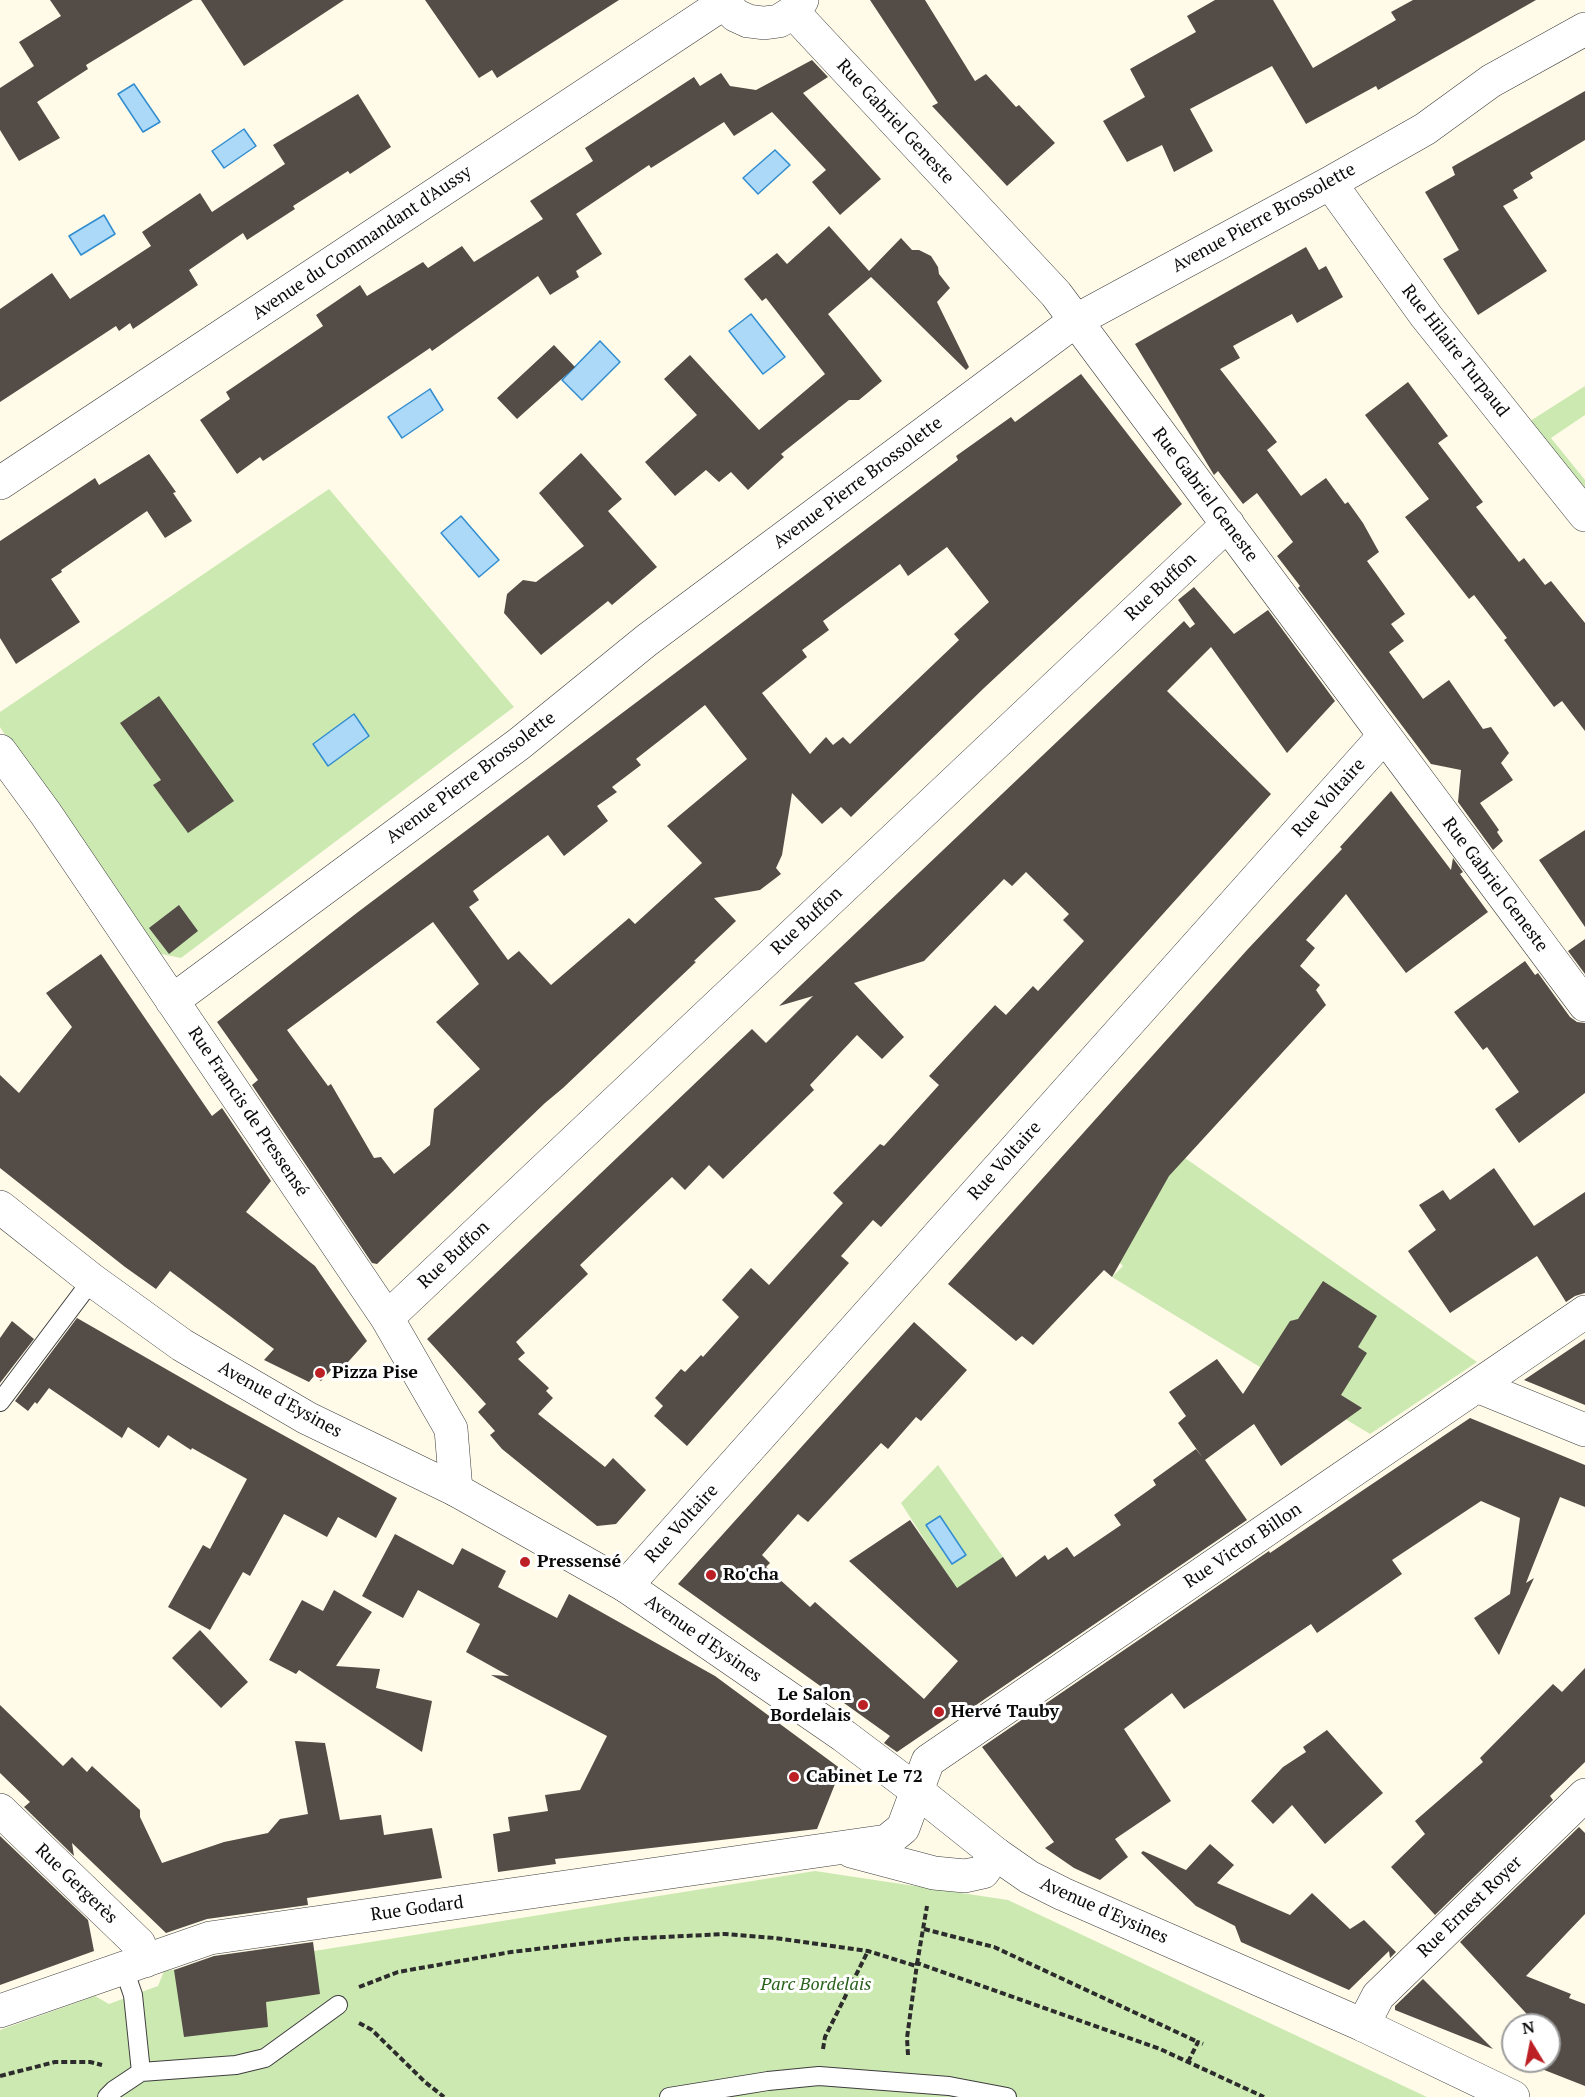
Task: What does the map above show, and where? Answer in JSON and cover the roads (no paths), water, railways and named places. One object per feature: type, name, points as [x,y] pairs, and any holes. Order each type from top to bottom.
[{"type":"street","points":[[723,2],[735,15],[748,21],[764,23],[779,21],[797,6]]},
{"type":"street","name":"Avenue du Commandant d'Aussy","points":[[0,483],[723,2]]},
{"type":"street","name":"Rue Gabriel Geneste","points":[[797,6],[1056,294],[1585,1005]]},
{"type":"street","name":"Avenue Pierre Brossolette","points":[[172,1001],[519,744],[647,639],[1075,321],[1425,129],[1491,81],[1585,29]]},
{"type":"street","name":"Rue Hilaire Turpaud","points":[[1330,183],[1426,316],[1585,515]]},
{"type":"street","name":"Rue Buffon","points":[[387,1318],[1227,524]]},
{"type":"street","name":"Rue Voltaire","points":[[626,1586],[1384,736]]},
{"type":"street","name":"Rue Francis de Pressensé","points":[[0,751],[46,814],[387,1318],[451,1429],[456,1490]]},
{"type":"street","name":"Avenue d'Eysines","points":[[0,1207],[92,1280],[182,1345],[307,1418],[456,1490],[626,1586],[844,1736],[996,1854],[1029,1876],[1063,1894],[1363,2025],[1513,2097]]},
{"type":"street","name":"Rue Victor Billon","points":[[844,1848],[887,1841],[903,1828],[928,1761],[1585,1312]]},
{"type":"street","points":[[1477,1386],[1585,1430]]},
{"type":"street","name":"Rue Ernest Royer","points":[[1363,2025],[1378,1996],[1585,1795]]},
{"type":"street","name":"Rue Gergerès","points":[[0,1810],[139,1944],[134,1965]]},
{"type":"street","points":[[844,1848],[934,1873],[965,1876],[983,1872],[996,1854]]},
{"type":"street","name":"Rue Godard","points":[[0,2011],[210,1938],[844,1848]]},
{"type":"lane","points":[[0,1402],[92,1280]]},
{"type":"lane","points":[[134,1965],[133,1995],[141,2072]]},
{"type":"lane","points":[[107,2097],[141,2072],[236,2065],[265,2058],[338,2005]]},
{"type":"lane","points":[[669,2097],[768,2081],[819,2076],[949,2086],[1007,2097]]},
{"type":"water","points":[[134,84],[160,122],[143,132],[118,94]]},
{"type":"water","points":[[244,129],[256,146],[224,168],[212,151]]},
{"type":"water","points":[[775,150],[790,165],[758,194],[743,178]]},
{"type":"water","points":[[104,215],[115,234],[81,255],[69,236]]},
{"type":"water","points":[[751,314],[785,357],[763,374],[729,331]]},
{"type":"water","points":[[600,341],[620,362],[582,400],[562,380]]},
{"type":"water","points":[[430,389],[443,410],[402,438],[388,417]]},
{"type":"water","points":[[461,516],[499,560],[479,577],[441,533]]},
{"type":"water","points":[[354,714],[369,736],[328,766],[313,744]]},
{"type":"water","points":[[940,1516],[966,1555],[952,1564],[926,1525]]},
{"type":"place","name":"Pizza Pise","points":[[320,1373]]},
{"type":"place","name":"Pressensé","points":[[525,1562]]},
{"type":"place","name":"Ro'cha","points":[[711,1575]]},
{"type":"place","name":"Le Salon Bordelais","points":[[863,1705]]},
{"type":"place","name":"Hervé Tauby","points":[[939,1712]]},
{"type":"place","name":"Cabinet Le 72","points":[[794,1777]]},
{"type":"park label","name":"Parc Bordelais","points":[[816,1985]]}]
